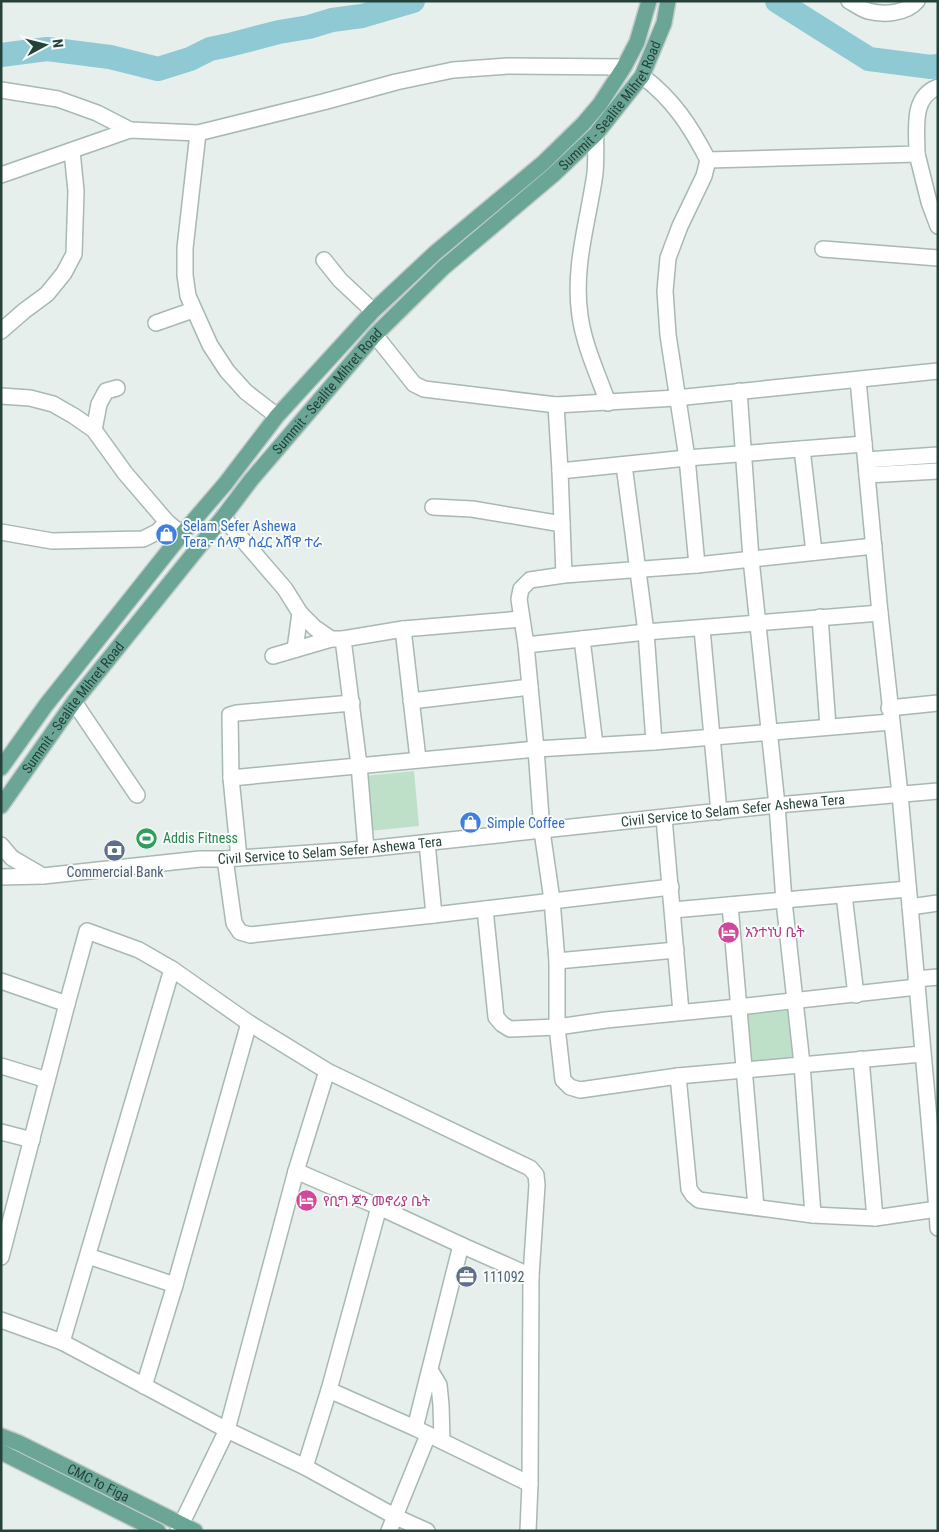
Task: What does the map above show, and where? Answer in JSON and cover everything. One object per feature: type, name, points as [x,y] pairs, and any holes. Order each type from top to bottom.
[{"type":"main road","points":[[1,768],[46,705],[277,416],[374,311],[435,253],[505,196],[550,156],[583,124],[600,104],[637,42],[650,1]]},
{"type":"main road","name":"Summit - Sealite Mihret Road","points":[[1,806],[74,702],[251,480],[375,335],[443,268],[553,175],[596,134],[642,76],[664,23],[668,1]]},
{"type":"main road","points":[[237,468],[251,480]]},
{"type":"main road","name":"CMC to Figa","points":[[1,1436],[19,1443],[185,1529]]},
{"type":"main road","points":[[1,1452],[158,1531]]},
{"type":"street","points":[[850,1],[867,10],[884,13],[901,11],[917,1]]},
{"type":"street","points":[[1,175],[130,130],[198,133],[314,105],[396,82],[453,70],[508,66],[624,66]]},
{"type":"street","points":[[642,76],[660,90],[678,112],[697,138],[708,160],[704,176],[668,258],[665,291],[668,335],[676,398],[687,458],[697,565]]},
{"type":"street","points":[[938,87],[928,91],[918,107],[917,154],[929,202],[938,226]]},
{"type":"street","points":[[1,90],[58,99],[97,113],[130,130]]},
{"type":"street","points":[[198,133],[185,248],[185,275],[188,296],[210,345],[227,371],[246,392],[277,416]]},
{"type":"street","points":[[596,134],[595,178],[579,260],[578,295],[580,317],[586,340],[608,403]]},
{"type":"street","points":[[1,331],[47,294],[64,273],[74,254],[76,191],[72,151]]},
{"type":"street","points":[[708,160],[917,154]]},
{"type":"street","points":[[823,249],[938,258]]},
{"type":"street","points":[[324,260],[340,280],[374,311]]},
{"type":"street","points":[[156,323],[193,310]]},
{"type":"street","points":[[375,335],[414,384],[424,389],[556,405],[676,398],[938,371]]},
{"type":"street","points":[[858,380],[890,715],[900,794],[938,1228]]},
{"type":"street","points":[[94,430],[99,404],[106,391],[117,388]]},
{"type":"street","points":[[738,391],[750,559],[777,805],[784,901],[796,1000],[813,1215]]},
{"type":"street","points":[[1,396],[30,398],[53,404],[94,430],[125,473],[167,522],[182,534]]},
{"type":"street","points":[[556,405],[564,575]]},
{"type":"street","points":[[560,471],[687,458],[864,444]]},
{"type":"street","points":[[802,449],[814,552]]},
{"type":"street","points":[[867,468],[938,455]]},
{"type":"street","points":[[624,465],[646,632],[654,742]]},
{"type":"street","points":[[867,468],[938,471]]},
{"type":"street","points":[[433,507],[472,510],[562,524]]},
{"type":"street","points":[[223,517],[286,589],[300,612],[315,628],[337,639]]},
{"type":"street","points":[[1,532],[52,541],[143,539],[157,532],[167,522]]},
{"type":"street","points":[[874,546],[697,565],[564,575],[530,580],[521,589],[519,599],[521,620],[526,645],[542,831],[552,900],[557,960],[557,1027],[563,1080],[570,1087],[580,1090],[678,1076],[922,1054]]},
{"type":"street","points":[[295,649],[300,612]]},
{"type":"street","points":[[526,645],[646,632],[880,613]]},
{"type":"street","points":[[820,617],[828,727]]},
{"type":"street","points":[[273,656],[337,639],[404,630],[521,620]]},
{"type":"street","points":[[702,628],[719,812]]},
{"type":"street","points":[[404,630],[418,759]]},
{"type":"street","points":[[337,639],[352,703],[366,849]]},
{"type":"street","points":[[582,639],[595,745]]},
{"type":"street","points":[[411,701],[530,687]]},
{"type":"street","points":[[74,702],[137,795]]},
{"type":"street","points":[[352,703],[230,715],[234,922],[240,932],[250,934],[434,915],[671,887]]},
{"type":"street","points":[[231,778],[418,759],[828,727],[938,703]]},
{"type":"street","name":"Civil Service to Selam Sefer Ashewa Tera","points":[[1,877],[43,876],[200,858],[232,858],[366,849],[777,805],[938,791]]},
{"type":"street","points":[[664,818],[674,910],[681,1012]]},
{"type":"street","points":[[426,843],[434,915]]},
{"type":"street","points":[[1,845],[12,858],[43,876]]},
{"type":"street","points":[[674,910],[908,889]]},
{"type":"street","points":[[844,895],[856,995]]},
{"type":"street","points":[[910,907],[938,904]]},
{"type":"street","points":[[730,905],[756,1207]]},
{"type":"street","points":[[485,909],[496,1017],[510,1029],[557,1027],[606,1020],[856,995],[938,977]]},
{"type":"street","points":[[1,1257],[6,1221],[32,1140],[66,1004],[87,931],[139,950],[172,969],[249,1023],[327,1071],[530,1168],[536,1174],[538,1185],[531,1276],[528,1531]]},
{"type":"street","points":[[557,960],[676,950]]},
{"type":"street","points":[[62,1342],[172,969]]},
{"type":"street","points":[[1,981],[66,1004]]},
{"type":"street","points":[[144,1386],[175,1285],[249,1023]]},
{"type":"street","points":[[861,1059],[875,1218]]},
{"type":"street","points":[[1,1066],[47,1080]]},
{"type":"street","points":[[185,1529],[227,1430],[296,1171],[327,1071]]},
{"type":"street","points":[[678,1076],[689,1189],[699,1200],[813,1215],[875,1218],[937,1208]]},
{"type":"street","points":[[1,1132],[32,1140]]},
{"type":"street","points":[[296,1171],[531,1276]]},
{"type":"street","points":[[305,1467],[329,1390],[379,1207]]},
{"type":"street","points":[[428,1434],[430,1370],[461,1245]]},
{"type":"street","points":[[88,1256],[175,1285]]},
{"type":"street","points":[[1,1320],[62,1342],[227,1430],[305,1467],[427,1531]]},
{"type":"street","points":[[389,1531],[442,1404],[439,1385],[430,1370]]},
{"type":"street","points":[[329,1390],[428,1434],[530,1484]]},
{"type":"green space","points":[[414,771],[419,826],[369,831],[364,776]]},
{"type":"green space","points":[[793,1010],[800,1061],[748,1068],[743,1014]]},
{"type":"waterway","points":[[1,55],[47,49],[110,57],[158,69],[190,59],[210,49],[332,20],[362,16],[413,1]]},
{"type":"waterway","points":[[777,1],[869,59],[931,67],[938,66]]},
{"type":"place","name":"Selam Sefer Ashewa Tera - ሰላም ሰፈር አሸዋ ተራ","points":[[167,534]]},
{"type":"place","name":"Simple Coffee","points":[[471,823]]},
{"type":"place","name":"Addis Fitness","points":[[147,838]]},
{"type":"place","name":"Commercial Bank","points":[[115,850]]},
{"type":"place","name":"አንተነህ ቤት","points":[[729,932]]},
{"type":"place","name":"የቢግ ጆን መኖሪያ ቤት","points":[[307,1201]]},
{"type":"place","name":"111092","points":[[467,1277]]}]
